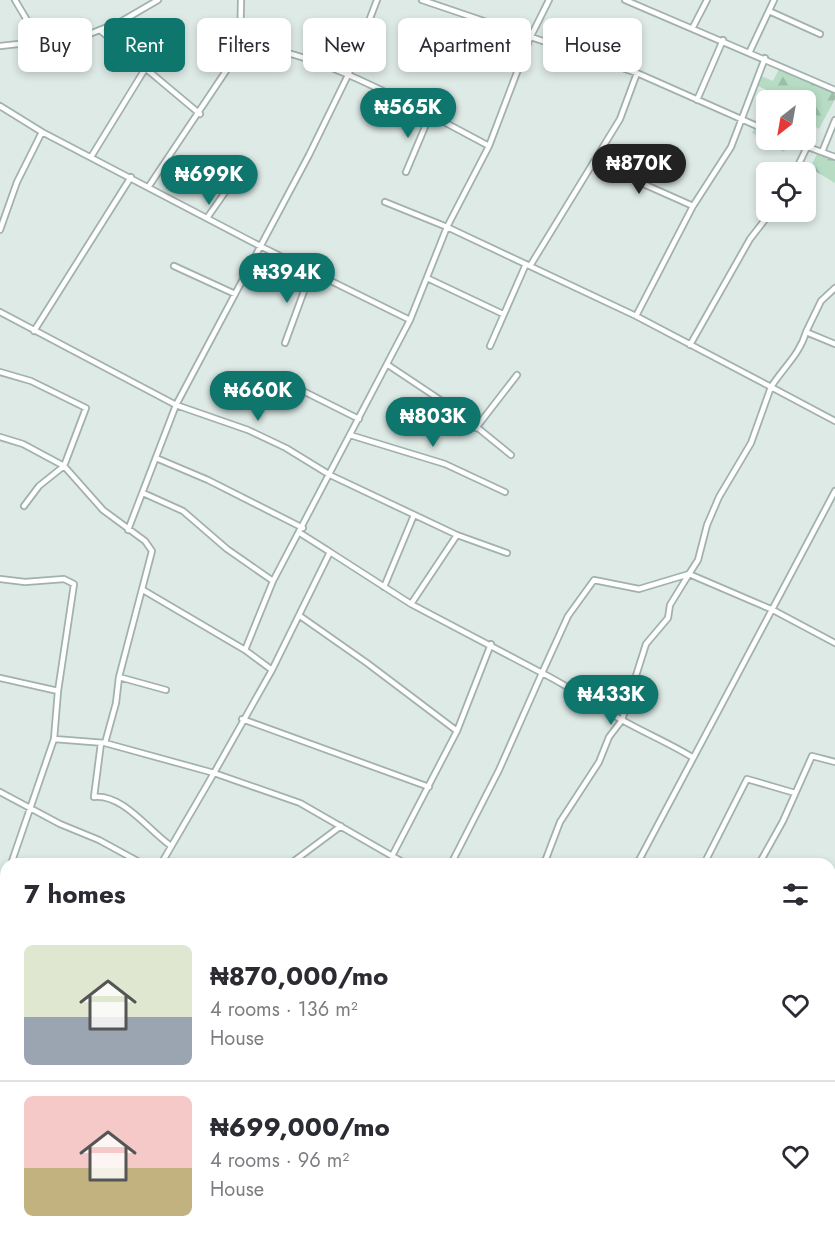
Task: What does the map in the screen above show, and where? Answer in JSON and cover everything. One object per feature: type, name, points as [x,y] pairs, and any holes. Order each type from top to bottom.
[{"type":"street","points":[[15,0],[26,18]]},
{"type":"street","points":[[92,34],[158,0]]},
{"type":"street","points":[[241,0],[241,18]]},
{"type":"street","points":[[128,530],[176,405],[349,73],[376,0]]},
{"type":"street","points":[[424,0],[474,18]]},
{"type":"street","points":[[531,36],[549,0]]},
{"type":"street","points":[[625,0],[638,2],[835,90]]},
{"type":"street","points":[[693,27],[707,0]]},
{"type":"street","points":[[750,51],[774,0]]},
{"type":"street","points":[[769,11],[820,34]]},
{"type":"street","points":[[100,31],[104,34]]},
{"type":"street","points":[[531,38],[637,73],[756,126]]},
{"type":"street","points":[[697,100],[723,40]]},
{"type":"street","points":[[0,46],[18,44]]},
{"type":"street","points":[[291,56],[349,73],[489,146]]},
{"type":"street","points":[[636,315],[693,206],[731,147],[743,121],[765,58]]},
{"type":"street","points":[[91,157],[143,72]]},
{"type":"street","points":[[149,72],[200,114]]},
{"type":"street","points":[[148,186],[200,114],[226,72]]},
{"type":"street","points":[[245,650],[273,580],[301,531],[410,320],[447,227],[489,146],[517,72]]},
{"type":"street","points":[[490,346],[503,314],[528,265],[620,120],[637,73]]},
{"type":"street","points":[[0,106],[42,132],[260,246],[410,320]]},
{"type":"street","points":[[406,172],[430,116]]},
{"type":"street","points":[[822,152],[835,120]]},
{"type":"street","points":[[0,230],[17,182],[42,132]]},
{"type":"street","points":[[816,150],[835,157]]},
{"type":"street","points":[[594,162],[693,206]]},
{"type":"street","points":[[34,331],[131,177]]},
{"type":"street","points":[[207,218],[235,178]]},
{"type":"street","points":[[385,202],[447,227],[636,315],[835,421]]},
{"type":"street","points":[[690,345],[750,239],[763,222]]},
{"type":"street","points":[[174,266],[235,294]]},
{"type":"street","points":[[285,344],[311,272]]},
{"type":"street","points":[[427,278],[503,314]]},
{"type":"street","points":[[546,858],[560,822],[599,762],[609,737],[622,720],[646,644],[668,618],[670,605],[698,560],[707,525],[719,497],[751,443],[771,387],[781,370],[796,355],[821,301],[835,288]]},
{"type":"street","points":[[0,312],[176,405],[248,430],[286,448],[330,475],[456,535],[507,553]]},
{"type":"street","points":[[806,332],[835,344]]},
{"type":"street","points":[[388,364],[457,411],[511,456]]},
{"type":"street","points":[[0,372],[31,381],[86,408],[64,466],[39,486],[24,506]]},
{"type":"street","points":[[476,428],[517,375]]},
{"type":"street","points":[[275,377],[359,419]]},
{"type":"street","points":[[350,435],[445,464],[505,492]]},
{"type":"street","points":[[0,437],[22,444],[64,466],[103,510],[151,546],[152,551],[143,590],[119,677],[116,703],[103,743],[94,797],[106,796],[117,802],[171,846]]},
{"type":"street","points":[[156,458],[208,480],[301,531],[411,604],[491,644],[579,692],[622,720],[651,733],[692,757]]},
{"type":"street","points":[[640,858],[835,491]]},
{"type":"street","points":[[143,494],[183,511],[227,549],[273,580]]},
{"type":"street","points":[[384,587],[414,515]]},
{"type":"street","points":[[411,604],[456,535]]},
{"type":"street","points":[[164,858],[272,670],[330,552]]},
{"type":"street","points":[[454,858],[504,759],[568,616],[594,580],[639,589],[689,574],[773,610],[835,644]]},
{"type":"street","points":[[0,579],[25,582],[64,579],[74,584],[58,692],[54,739],[13,858]]},
{"type":"street","points":[[143,590],[245,650],[272,670]]},
{"type":"street","points":[[300,616],[457,731]]},
{"type":"street","points":[[392,856],[457,731],[491,644]]},
{"type":"street","points":[[119,677],[166,690]]},
{"type":"street","points":[[0,678],[58,692]]},
{"type":"street","points":[[242,719],[429,787]]},
{"type":"street","points":[[54,739],[103,743],[214,773],[300,803],[396,858]]},
{"type":"street","points":[[762,858],[812,756],[835,762]]},
{"type":"street","points":[[707,858],[747,779],[795,793]]},
{"type":"street","points":[[0,792],[131,858]]},
{"type":"street","points":[[298,858],[341,826]]},
{"type":"green space","points":[[779,69],[835,93],[835,99],[819,129],[816,127],[816,90],[767,90],[758,86],[761,76],[773,81]]},
{"type":"green space","points":[[817,154],[835,161],[835,183],[816,172],[816,162],[813,162]]}]
